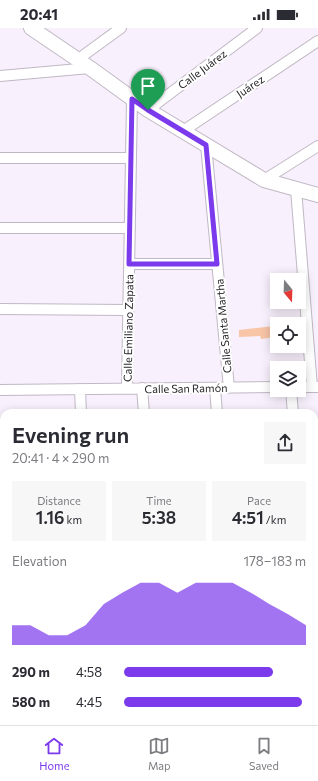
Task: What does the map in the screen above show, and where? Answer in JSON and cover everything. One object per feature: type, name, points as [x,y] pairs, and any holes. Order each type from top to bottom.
[{"type":"street","points":[[31,28],[148,110],[264,180],[318,195]]},
{"type":"street","points":[[77,60],[121,28]]},
{"type":"street","name":"Calle Juárez","points":[[148,110],[257,28]]},
{"type":"street","name":"Juárez","points":[[183,131],[318,41]]},
{"type":"street","points":[[0,76],[90,68]]},
{"type":"street","name":"Calle Emiliano Zapata","points":[[127,388],[132,99]]},
{"type":"street","name":"Calle Santa Martha","points":[[206,145],[229,388]]},
{"type":"street","points":[[264,180],[318,146]]},
{"type":"street","points":[[0,158],[131,158]]},
{"type":"street","points":[[296,189],[315,387]]},
{"type":"street","points":[[0,228],[130,228]]},
{"type":"street","points":[[129,264],[217,264]]},
{"type":"street","points":[[0,309],[128,310]]},
{"type":"street","name":"Calle San Ramón","points":[[0,390],[270,387]]},
{"type":"street","points":[[142,388],[144,409]]},
{"type":"street","points":[[215,388],[216,409]]},
{"type":"street","points":[[80,389],[81,409]]},
{"type":"street","points":[[292,397],[293,409]]},
{"type":"building","points":[[270,327],[270,338],[261,339],[260,336],[239,337],[239,330]]},
{"type":"route","points":[[132,99],[148,110],[206,145],[217,264],[129,264],[132,99]]}]
